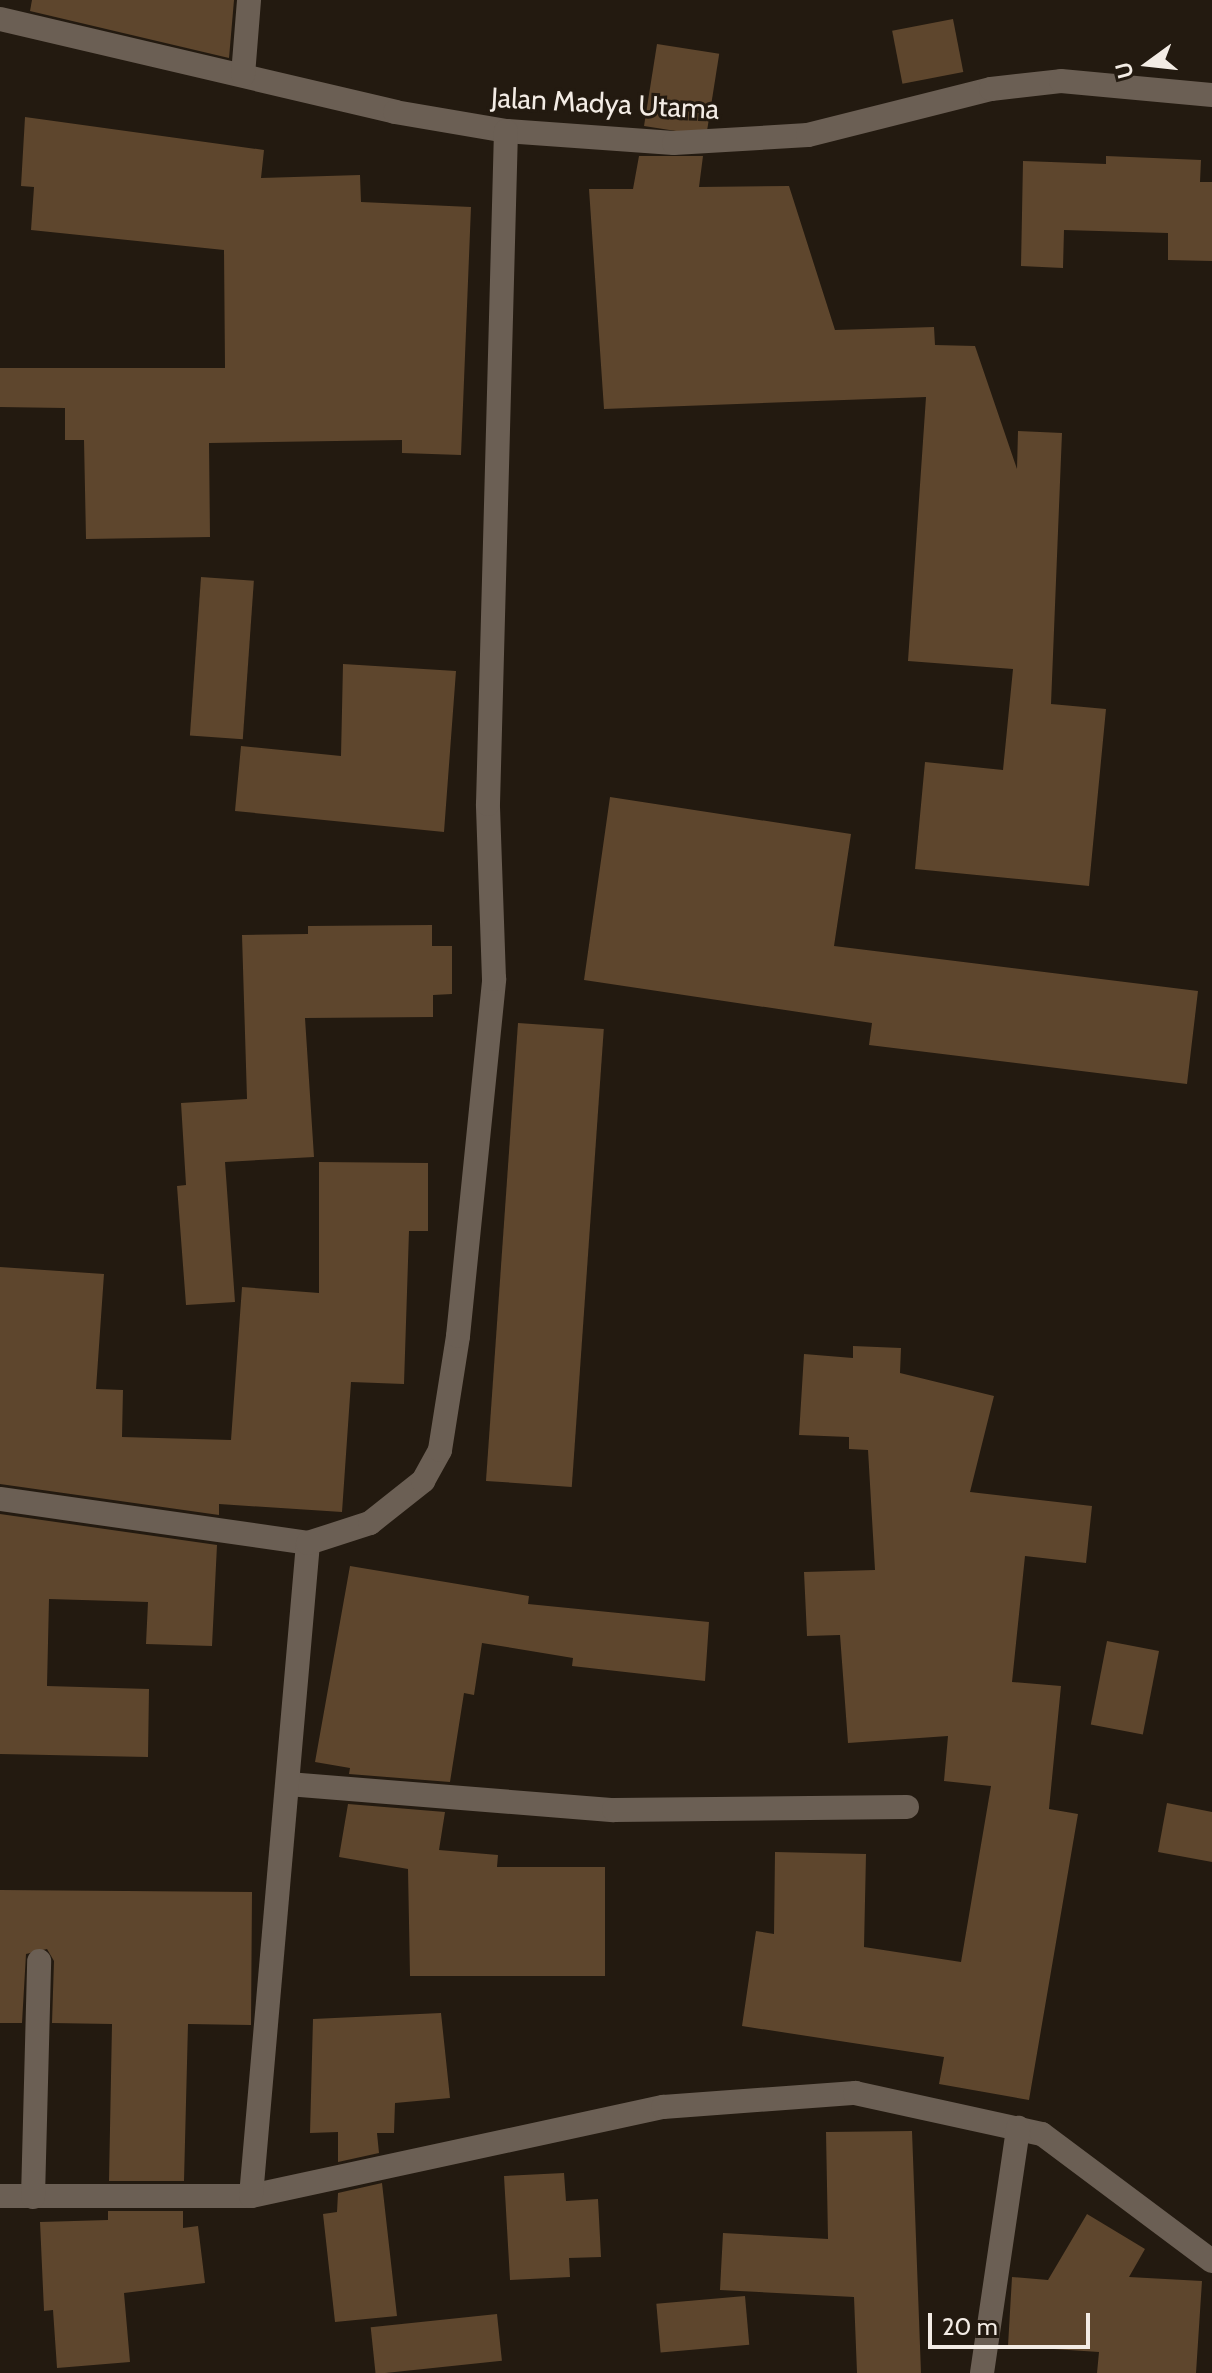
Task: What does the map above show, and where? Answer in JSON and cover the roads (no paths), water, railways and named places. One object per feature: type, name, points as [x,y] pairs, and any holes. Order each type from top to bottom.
[{"type":"street","points":[[243,75],[249,0]]},
{"type":"street","name":"Jalan Madya Utama","points":[[0,19],[506,131],[674,143],[808,135],[977,92],[1061,81],[1212,95]]},
{"type":"street","points":[[0,1499],[308,1543],[370,1523],[423,1481],[440,1450],[458,1336],[494,979],[488,804],[506,131]]},
{"type":"street","points":[[251,2196],[308,1543]]},
{"type":"street","points":[[288,1784],[614,1810],[907,1807]]},
{"type":"street","points":[[33,2197],[39,1961]]},
{"type":"street","points":[[0,2196],[251,2196],[663,2107],[760,2095],[855,2093],[1018,2128],[1077,2154],[1212,2261]]},
{"type":"street","points":[[982,2373],[1018,2128]]}]
